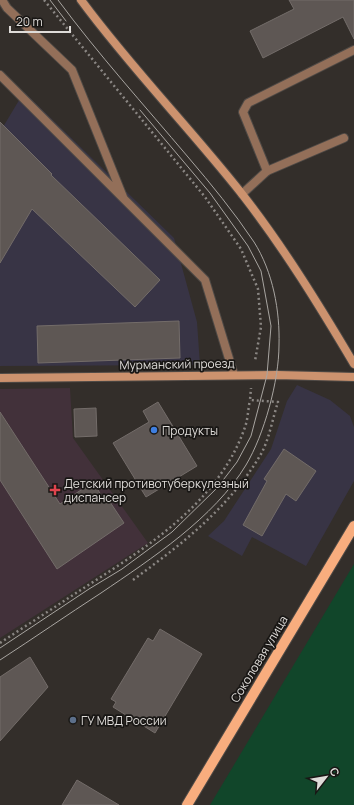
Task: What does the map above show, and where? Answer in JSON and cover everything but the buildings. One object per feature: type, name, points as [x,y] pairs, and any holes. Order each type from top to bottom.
[{"type":"main road","name":"Соколовая улица","points":[[187,805],[354,526]]},
{"type":"street","points":[[2,0],[7,8],[72,70],[124,201]]},
{"type":"street","points":[[81,0],[142,76],[242,194],[292,261],[354,364]]},
{"type":"street","points":[[267,171],[243,112],[248,103],[354,50]]},
{"type":"street","points":[[0,75],[124,201],[205,280],[234,375]]},
{"type":"street","points":[[242,194],[267,171],[344,138]]},
{"type":"street","name":"Мурманский проезд","points":[[0,378],[234,375],[354,377]]},
{"type":"path","points":[[0,644],[140,552],[207,492],[224,470],[237,446],[246,426],[250,400]]},
{"type":"shaded area","points":[[24,92],[174,238],[197,322],[200,365],[0,366],[0,132]]},
{"type":"shaded area","points":[[297,385],[330,400],[350,416],[354,427],[354,481],[306,566],[252,537],[242,556],[208,536],[224,521],[271,449],[287,401]]},
{"type":"shaded area","name":"Детский противотуберкулезный диспансер","points":[[70,388],[73,438],[148,543],[0,638],[0,389]]},
{"type":"green space","points":[[354,564],[354,805],[210,805]]},
{"type":"tram line","points":[[50,0],[66,21]]},
{"type":"tram line","points":[[0,660],[160,552],[217,503],[246,465],[259,439],[273,391],[278,359],[279,332],[277,305],[271,279],[261,254],[254,242],[214,188],[105,60],[58,0]]},
{"type":"tram line","points":[[0,648],[122,569],[172,532],[217,488],[237,462],[251,436],[267,375],[271,326],[261,271],[248,246],[210,193],[140,110]]},
{"type":"place","name":"Продукты","points":[[154,430]]},
{"type":"place","name":"Детский противотуберкулезный диспансер","points":[[55,490]]},
{"type":"place","name":"ГУ МВД России","points":[[73,720]]}]
